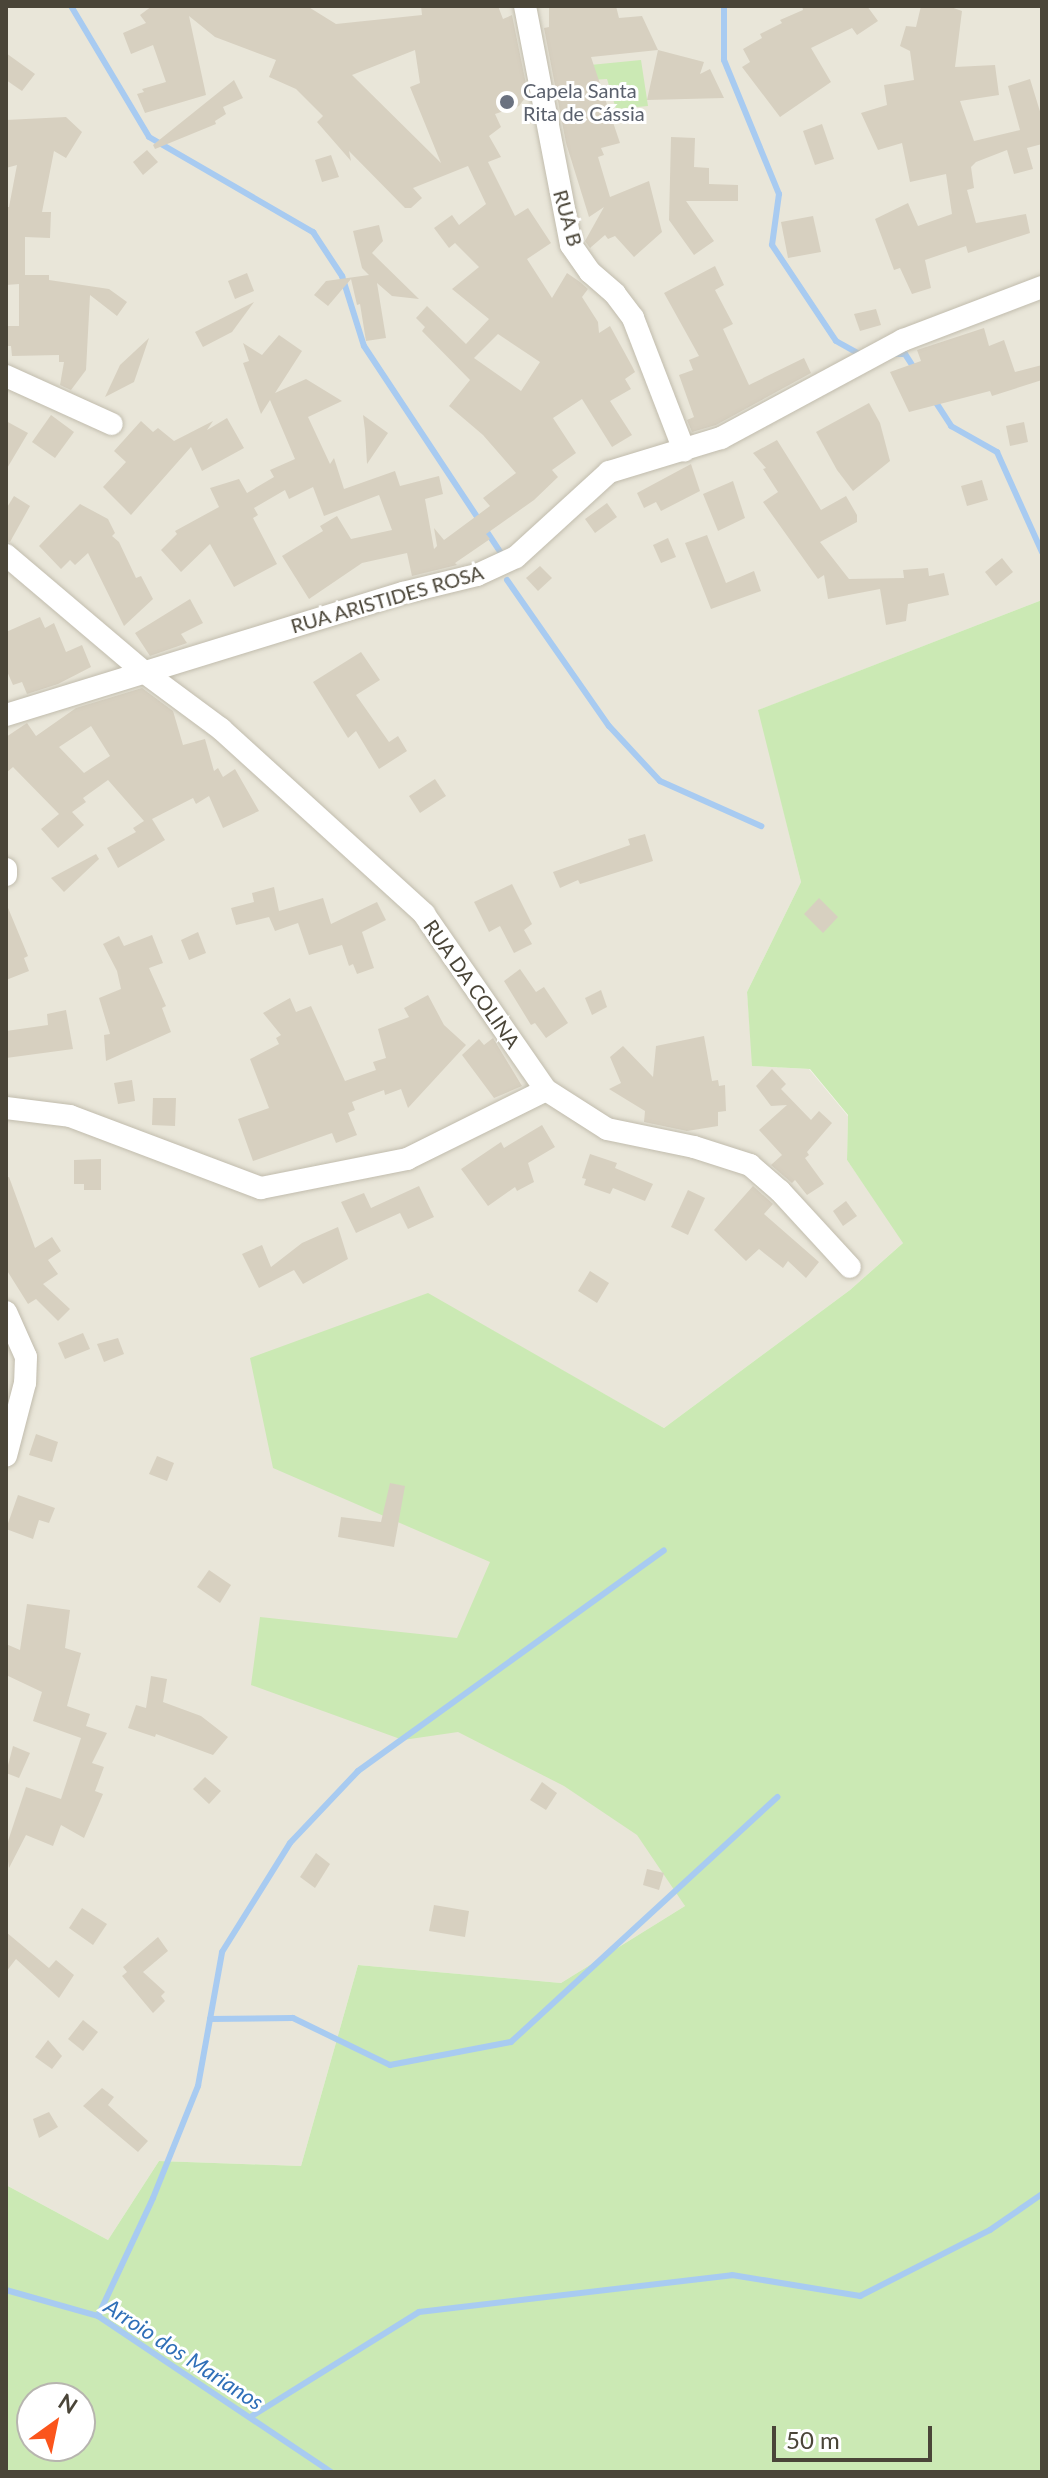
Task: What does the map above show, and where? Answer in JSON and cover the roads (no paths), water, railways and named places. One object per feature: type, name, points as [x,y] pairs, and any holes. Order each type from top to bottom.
[{"type":"street","name":"RUA B","points":[[525,6],[571,245],[590,272],[615,294],[633,318],[684,450]]},
{"type":"street","name":"RUA ARISTIDES ROSA","points":[[6,715],[403,593],[477,575],[516,557],[609,472],[721,438],[903,340],[1042,287]]},
{"type":"street","points":[[6,376],[112,424]]},
{"type":"street","name":"RUA DA COLINA","points":[[6,555],[144,672],[221,729],[424,914],[546,1090],[607,1129],[694,1147],[750,1165],[780,1191],[850,1267]]},
{"type":"street","points":[[6,1108],[70,1116],[261,1188],[407,1159],[546,1090]]},
{"type":"street","points":[[6,1312],[26,1357],[25,1383],[6,1456]]},
{"type":"waterway","points":[[71,6],[149,137],[313,232],[342,276],[364,346],[501,553]]},
{"type":"waterway","points":[[724,6],[724,60],[779,194],[772,245],[836,341],[861,355]]},
{"type":"waterway","points":[[892,354],[905,354],[916,371]]},
{"type":"waterway","points":[[935,401],[951,426],[997,452],[1042,552]]},
{"type":"waterway","points":[[507,580],[609,726],[660,781],[761,826]]},
{"type":"waterway","points":[[98,2316],[153,2198],[198,2086],[222,1952],[290,1843],[358,1771],[664,1550]]},
{"type":"waterway","points":[[210,2019],[293,2018],[390,2065],[511,2042],[777,1797]]},
{"type":"waterway","points":[[252,2416],[419,2312],[732,2275],[860,2296],[990,2230],[1042,2194]]},
{"type":"waterway","name":"Arroio dos Marianos","points":[[6,2290],[98,2316],[331,2472]]},
{"type":"place","name":"Capela Santa Rita de Cássia","points":[[507,102]]}]
